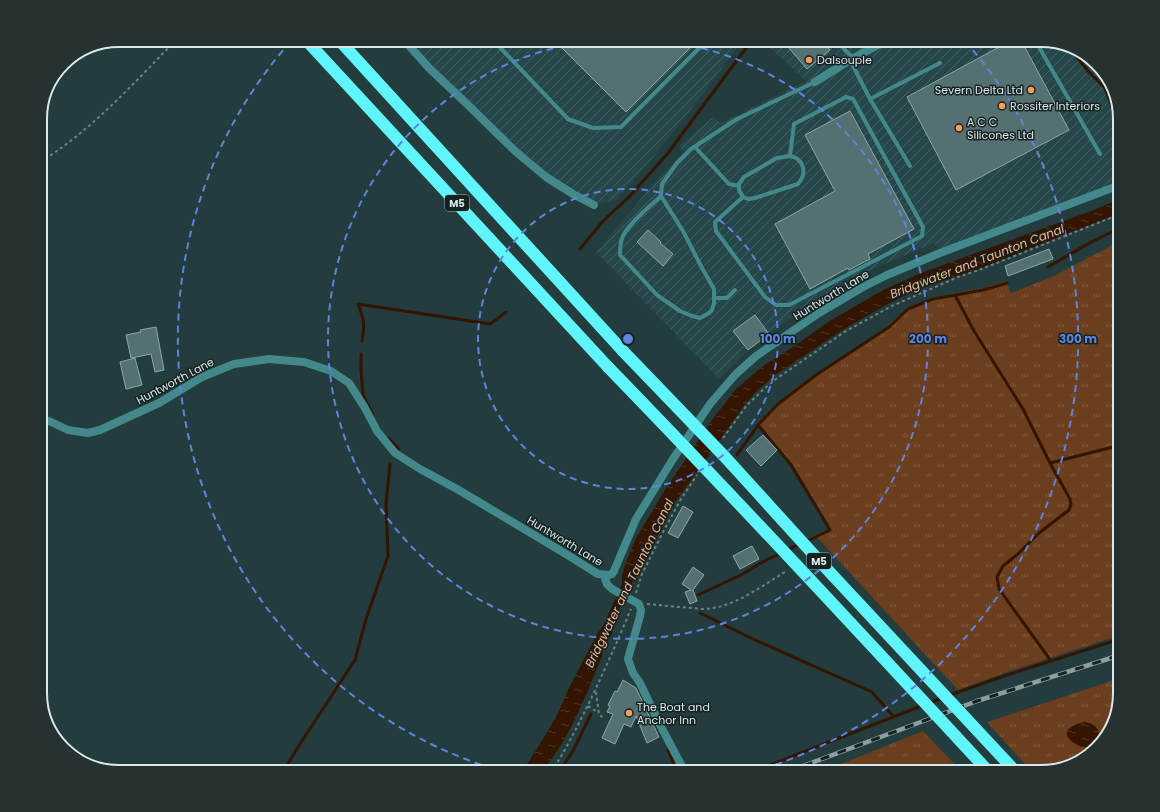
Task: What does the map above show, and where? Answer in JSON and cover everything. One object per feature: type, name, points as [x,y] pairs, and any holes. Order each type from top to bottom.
[{"type":"highway","name":"M5","points":[[312,47],[608,367],[797,564],[983,765]]},
{"type":"highway","name":"M5","points":[[346,47],[622,350],[725,457],[824,566],[1009,765]]},
{"type":"street","points":[[410,47],[429,68],[515,151],[546,177],[594,205]]},
{"type":"street","points":[[815,82],[851,59],[874,47]]},
{"type":"street","name":"Huntworth Lane","points":[[47,421],[68,430],[88,433],[100,430],[158,403],[202,377],[234,364],[269,358],[304,362],[331,371],[349,383],[365,408],[377,431],[395,453],[598,574],[604,576],[612,574],[614,571],[636,518],[710,404],[736,375],[756,356],[819,313],[863,287],[887,275],[940,253],[1113,188]]},
{"type":"street","points":[[604,576],[607,584],[612,589],[637,602],[641,610],[628,659],[633,672],[681,765]]},
{"type":"lane","points":[[500,47],[568,119],[593,128],[621,127],[700,47]]},
{"type":"lane","points":[[844,47],[870,99],[910,166]]},
{"type":"lane","points":[[1039,47],[1100,154]]},
{"type":"lane","points":[[870,99],[940,63]]},
{"type":"lane","points":[[660,196],[683,230],[714,289],[714,303],[712,310],[700,318],[680,311],[657,295],[620,255],[622,237],[628,227],[660,196],[662,184],[677,163],[695,147],[737,119],[815,82]]},
{"type":"lane","points":[[743,197],[715,222],[716,231],[765,297],[776,305],[788,306],[922,236],[923,227],[853,99],[846,97],[794,124],[790,156]]},
{"type":"lane","points":[[695,147],[728,184],[739,186]]},
{"type":"lane","points":[[790,156],[796,157],[803,166],[801,181],[798,184],[755,198],[748,199],[743,197],[739,190],[739,184],[744,177],[777,158],[790,156]]},
{"type":"lane","points":[[714,298],[727,298],[736,290]]},
{"type":"path","points":[[47,158],[97,119],[169,47]]},
{"type":"path","points":[[723,438],[747,406],[776,378],[846,331],[892,306],[958,277],[1113,217]]},
{"type":"path","points":[[556,765],[566,749],[596,690],[637,602],[642,574],[681,499],[698,475]]},
{"type":"path","points":[[637,602],[710,609],[719,607],[741,597],[785,572]]},
{"type":"path","points":[[596,690],[599,713]]},
{"type":"path","points":[[588,706],[599,713],[604,719]]},
{"type":"shaded area","points":[[411,47],[738,47],[690,111],[651,160],[616,200],[594,205],[546,177]]},
{"type":"shaded area","points":[[770,47],[1041,47],[1060,49],[1069,52],[1081,59],[1095,71],[1108,91],[1111,100],[1113,119],[1113,188],[940,253],[934,243],[849,279],[781,325],[747,351],[719,379],[596,252],[661,175],[684,152],[679,146],[713,117],[721,123],[806,81]]},
{"type":"green space","points":[[1113,245],[1113,637],[1004,673],[958,690],[815,535],[827,530],[830,527],[793,465],[758,423],[795,389],[886,327],[907,308],[950,294],[983,288],[1006,281],[1011,293],[1054,276]]},
{"type":"green space","points":[[1113,680],[1111,712],[1108,721],[1101,733],[1089,747],[1069,760],[1060,763],[1026,765],[987,722]],"holes":[[[1085,722],[1091,724],[1098,730],[1071,727]]]},
{"type":"green space","points":[[923,731],[955,765],[838,765]]},
{"type":"water","name":"Bridgwater and Taunton Canal","points":[[1113,202],[1113,216],[979,269],[916,290],[884,306],[844,329],[774,376],[758,390],[746,403],[673,505],[648,555],[623,599],[612,628],[612,634],[605,644],[602,657],[569,732],[546,765],[526,765],[556,717],[570,686],[597,634],[603,626],[622,584],[622,576],[625,565],[636,538],[663,493],[712,420],[735,390],[763,366],[828,322],[883,290],[921,273]]},
{"type":"water","points":[[1085,722],[1093,725],[1097,729],[1099,736],[1089,747],[1082,747],[1069,739],[1067,732],[1076,724]]},
{"type":"building","points":[[561,47],[691,47],[626,112]]},
{"type":"building","name":"Dalsouple","points":[[788,47],[827,47],[830,50],[807,69]]},
{"type":"building","points":[[999,47],[1025,47],[1069,130],[956,190],[907,97]]},
{"type":"building","points":[[850,111],[914,229],[868,254],[870,259],[849,270],[848,268],[810,289],[775,224],[835,191],[805,135]]},
{"type":"building","points":[[648,230],[673,254],[663,266],[637,242]]},
{"type":"building","points":[[1049,249],[1053,259],[1008,276],[1005,266]]},
{"type":"building","points":[[755,315],[769,334],[748,350],[733,331]]},
{"type":"building","points":[[156,327],[164,370],[155,372],[151,354],[131,358],[126,335],[141,332],[140,330]]},
{"type":"building","points":[[135,358],[142,385],[126,389],[120,362]]},
{"type":"building","points":[[763,435],[777,450],[761,466],[746,450]]},
{"type":"building","points":[[683,506],[693,512],[678,538],[668,533]]},
{"type":"building","points":[[752,546],[759,559],[740,569],[733,556]]},
{"type":"building","points":[[693,567],[704,575],[693,590],[697,601],[690,604],[685,592],[691,590],[682,584]]},
{"type":"building","name":"The Boat and Anchor Inn","points":[[623,680],[636,688],[659,737],[647,743],[636,716],[631,727],[624,724],[615,744],[602,738],[613,714],[607,712],[610,706],[608,705],[615,691],[617,692]]},
{"type":"waterway","points":[[580,249],[603,221],[630,196],[668,153],[747,47]]},
{"type":"waterway","points":[[1075,55],[1105,88],[1112,106]]},
{"type":"waterway","points":[[1048,267],[1113,231]]},
{"type":"waterway","points":[[737,455],[758,425],[778,404],[816,375],[889,327],[908,309],[933,299],[983,290],[1007,283]]},
{"type":"waterway","points":[[955,295],[974,331],[1023,409],[1070,499],[1071,504],[1069,510],[1039,533],[1019,553],[1003,566],[997,577],[999,589],[1051,661]]},
{"type":"waterway","points":[[362,341],[363,322],[358,304],[490,324],[506,312]]},
{"type":"waterway","points":[[361,354],[363,395],[373,415]]},
{"type":"waterway","points":[[758,425],[791,465],[830,530],[805,542]]},
{"type":"waterway","points":[[388,438],[399,449]]},
{"type":"waterway","points":[[1050,463],[1113,447]]},
{"type":"waterway","points":[[287,765],[355,660],[366,619],[388,556],[386,504],[390,464]]},
{"type":"waterway","points":[[787,550],[800,544]]},
{"type":"waterway","points":[[698,595],[741,575],[766,560],[782,553]]},
{"type":"waterway","points":[[700,613],[753,639],[872,692],[894,717]]},
{"type":"waterway","points":[[950,695],[1113,641]]},
{"type":"waterway","points":[[929,703],[942,698]]},
{"type":"waterway","points":[[770,765],[924,705]]},
{"type":"waterway","points":[[564,765],[573,751],[591,714]]},
{"type":"waterway","points":[[668,750],[674,765]]},
{"type":"railway","points":[[806,765],[977,701],[1113,657]]},
{"type":"place","name":"Dalsouple","points":[[809,60]]},
{"type":"place","name":"Severn Delta Ltd","points":[[1031,90]]},
{"type":"place","name":"Rossiter Interiors","points":[[1002,106]]},
{"type":"place","name":"A C C Silicones Ltd","points":[[959,128]]},
{"type":"place","name":"The Boat and Anchor Inn","points":[[629,713]]}]
